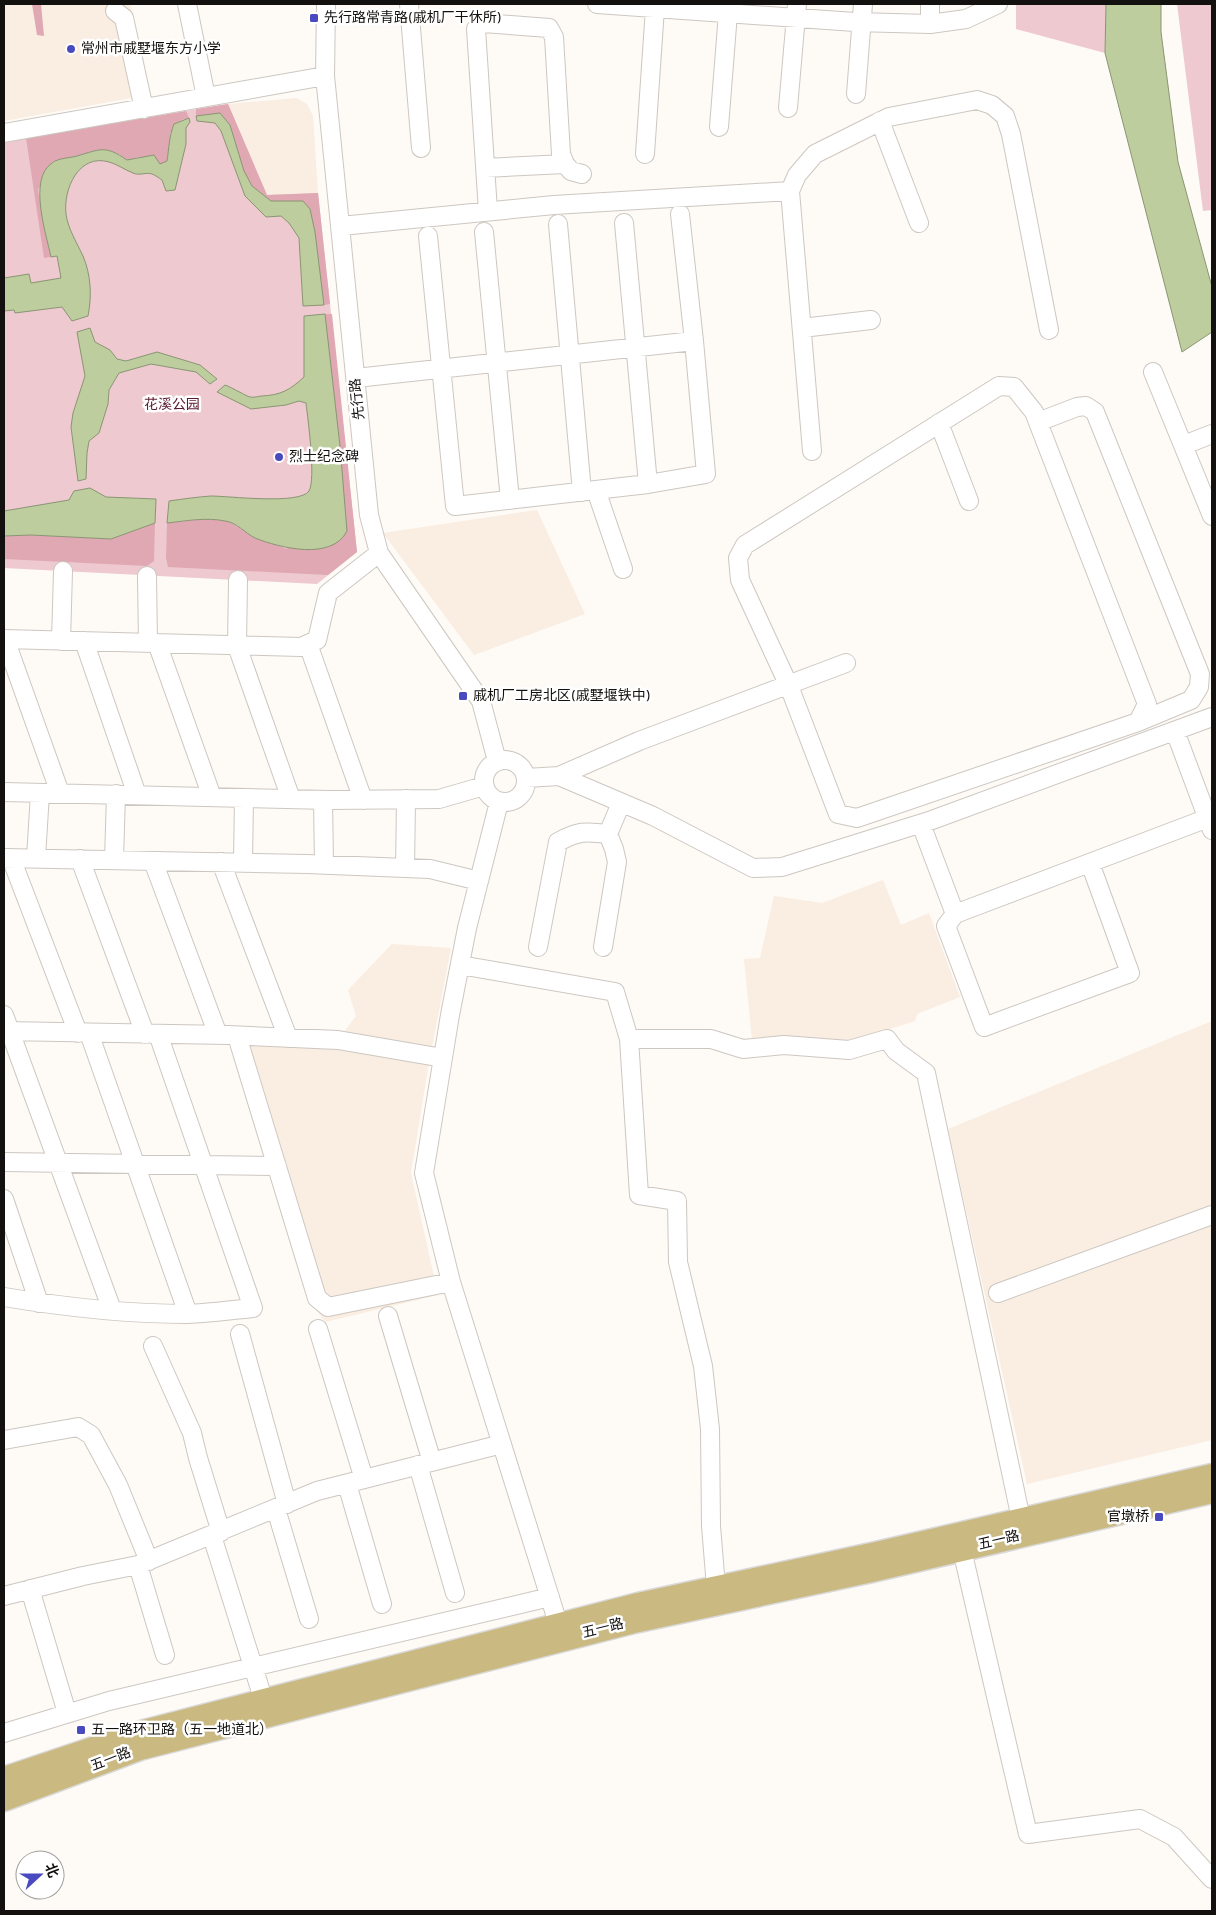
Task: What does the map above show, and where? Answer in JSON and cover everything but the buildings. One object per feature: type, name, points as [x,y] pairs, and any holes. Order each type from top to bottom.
[{"type":"main road","name":"五一路","points":[[4,1800],[140,1749],[266,1708],[561,1632],[638,1604],[1021,1519],[1212,1474]]},
{"type":"main road","name":"五一路","points":[[561,1632],[634,1622],[962,1550],[1212,1492]]},
{"type":"main road","name":"五一路","points":[[4,1778],[144,1731],[266,1708]]},
{"type":"street","points":[[187,4],[206,97]]},
{"type":"street","name":"先行路","points":[[326,4],[325,76],[369,515],[379,553],[481,702],[497,761]]},
{"type":"street","points":[[409,4],[421,148]]},
{"type":"street","points":[[597,4],[728,13],[796,11],[862,22],[930,24],[966,19],[998,4]]},
{"type":"street","points":[[856,94],[863,4]]},
{"type":"street","points":[[930,4],[930,24]]},
{"type":"street","points":[[645,154],[655,8]]},
{"type":"street","points":[[115,11],[124,18],[144,109]]},
{"type":"street","points":[[788,108],[796,11]]},
{"type":"street","points":[[718,127],[728,13]]},
{"type":"street","points":[[488,212],[476,29],[483,23],[549,28],[552,32],[554,37],[561,154],[565,164],[571,171],[582,174]]},
{"type":"street","points":[[4,133],[325,76]]},
{"type":"street","points":[[812,451],[790,191],[797,175],[815,154],[889,117],[977,100],[992,104],[1004,116],[1011,134],[1049,330]]},
{"type":"street","points":[[880,121],[919,223]]},
{"type":"street","points":[[485,168],[565,164]]},
{"type":"street","points":[[340,226],[554,205],[790,191]]},
{"type":"street","points":[[428,236],[455,506],[648,484],[706,474],[680,214]]},
{"type":"street","points":[[624,223],[648,484]]},
{"type":"street","points":[[558,224],[570,354],[589,491],[623,569]]},
{"type":"street","points":[[484,232],[510,500]]},
{"type":"street","points":[[802,328],[871,320]]},
{"type":"street","points":[[356,378],[694,341]]},
{"type":"street","points":[[1153,372],[1212,516]]},
{"type":"street","points":[[1038,422],[1077,407],[1086,406],[1095,412],[1200,674],[1199,687],[1192,700],[1138,722],[857,818],[838,814],[789,686],[740,580],[738,558],[745,545],[999,386],[1014,387],[1034,412],[1147,704],[1138,722]]},
{"type":"street","points":[[939,423],[969,502]]},
{"type":"street","points":[[1184,445],[1212,434]]},
{"type":"street","points":[[60,793],[4,639],[301,648],[316,640],[328,594],[379,553]]},
{"type":"street","points":[[61,641],[63,571]]},
{"type":"street","points":[[148,576],[152,643],[212,797]]},
{"type":"street","points":[[238,580],[237,646],[291,799]]},
{"type":"street","points":[[84,642],[137,795]]},
{"type":"street","points":[[308,644],[363,800]]},
{"type":"street","points":[[526,778],[559,776],[639,741],[846,664]]},
{"type":"street","points":[[559,776],[654,816],[753,868],[782,867],[921,824],[1212,717]]},
{"type":"street","points":[[1090,863],[1130,973],[984,1028],[946,926],[955,914],[1090,863],[1210,824],[1175,730]]},
{"type":"street","points":[[507,760],[516,762],[523,769],[526,778],[526,787],[522,796],[514,801],[499,802],[493,799],[484,786],[486,771],[497,761],[507,760]]},
{"type":"street","points":[[5,787],[40,793],[363,800],[439,799],[484,786]]},
{"type":"street","points":[[36,858],[40,793]]},
{"type":"street","points":[[114,860],[116,794]]},
{"type":"street","points":[[243,862],[244,798]]},
{"type":"street","points":[[405,868],[406,799]]},
{"type":"street","points":[[323,800],[324,864]]},
{"type":"street","points":[[499,802],[460,965],[424,1172],[451,1282],[561,1632]]},
{"type":"street","points":[[603,947],[617,862],[608,834],[621,802]]},
{"type":"street","points":[[921,824],[955,914]]},
{"type":"street","points":[[538,947],[558,842],[574,833],[594,832],[608,834]]},
{"type":"street","points":[[188,1314],[135,1164],[84,1033],[7,858],[324,864],[430,869],[479,881]]},
{"type":"street","points":[[4,1298],[112,1310],[188,1314],[252,1308],[203,1165],[152,1034],[80,859]]},
{"type":"street","points":[[153,861],[218,1035]]},
{"type":"street","points":[[221,862],[288,1038]]},
{"type":"street","points":[[460,965],[615,992],[629,1039],[639,1195],[677,1201],[678,1262],[703,1366],[710,1429],[711,1526],[716,1587]]},
{"type":"street","points":[[4,1015],[7,1031],[59,1163],[112,1310]]},
{"type":"street","points":[[7,1031],[218,1035],[338,1040],[443,1058]]},
{"type":"street","points":[[238,1036],[317,1298],[328,1307],[451,1282]]},
{"type":"street","points":[[629,1039],[711,1038],[743,1050],[784,1045],[849,1050],[887,1039],[896,1051],[926,1073],[1021,1519]]},
{"type":"street","points":[[4,1162],[277,1166]]},
{"type":"street","points":[[4,1199],[39,1303]]},
{"type":"street","points":[[998,1293],[1212,1216]]},
{"type":"street","points":[[388,1316],[456,1593]]},
{"type":"street","points":[[318,1329],[382,1604]]},
{"type":"street","points":[[240,1334],[309,1619]]},
{"type":"street","points":[[153,1346],[192,1432],[217,1534],[266,1708]]},
{"type":"street","points":[[4,1440],[78,1427],[91,1435],[118,1485],[144,1563],[165,1655]]},
{"type":"street","points":[[4,1596],[144,1563],[317,1491],[502,1444]]},
{"type":"street","points":[[962,1550],[1028,1834],[1140,1819],[1174,1837],[1212,1879]]},
{"type":"street","points":[[30,1589],[67,1714]]},
{"type":"street","points":[[4,1733],[109,1701],[550,1597]]},
{"type":"shaded area","name":"常州市戚墅堰东方小学","points":[[4,4],[130,4],[148,95],[4,121]]},
{"type":"shaded area","points":[[32,4],[41,4],[44,36],[37,35]]},
{"type":"shaded area","points":[[1106,4],[1161,4],[1161,32],[1178,162],[1212,287],[1212,332],[1182,352],[1105,53]]},
{"type":"shaded area","points":[[297,98],[307,104],[313,116],[318,193],[267,195],[228,104]]},
{"type":"shaded area","points":[[228,104],[267,195],[318,193],[330,304],[324,305],[315,232],[286,201],[271,201],[252,186],[244,171],[230,125],[220,113],[196,116],[196,109]]},
{"type":"shaded area","points":[[186,111],[189,118],[181,120],[170,133],[167,162],[160,164],[139,157],[127,160],[119,154],[73,157],[52,162],[38,190],[51,257],[44,258],[26,138]]},
{"type":"shaded area","points":[[220,113],[230,125],[244,171],[252,186],[271,201],[303,201],[310,209],[315,232],[324,305],[303,306],[299,238],[289,223],[281,216],[266,217],[245,196],[221,131],[215,123],[197,121],[196,116]]},
{"type":"shaded area","points":[[189,118],[190,122],[186,128],[186,144],[175,190],[166,191],[162,180],[152,174],[135,174],[112,163],[98,161],[89,163],[81,168],[70,184],[67,194],[66,214],[88,271],[90,301],[88,316],[72,321],[62,307],[15,313],[14,310],[4,311],[4,278],[29,274],[31,283],[61,278],[57,256],[51,257],[41,207],[41,181],[45,171],[52,163],[98,150],[108,150],[127,160],[154,155],[160,164],[167,161],[174,124]]},
{"type":"shaded area","points":[[325,314],[332,314],[357,552],[328,575],[168,567],[166,558],[167,523],[206,519],[228,521],[254,537],[287,549],[340,446]]},
{"type":"shaded area","points":[[325,314],[340,446],[347,531],[340,540],[330,546],[305,550],[266,542],[255,538],[233,523],[225,521],[203,519],[167,523],[169,501],[211,496],[279,499],[292,498],[309,491],[312,462],[306,403],[299,401],[286,405],[251,409],[217,392],[225,385],[253,397],[280,393],[294,385],[304,377],[304,316]]},
{"type":"shaded area","points":[[90,328],[95,342],[110,350],[117,359],[126,361],[157,352],[200,365],[217,379],[210,384],[196,372],[151,364],[119,373],[109,390],[108,404],[99,433],[89,441],[86,479],[78,481],[71,427],[73,413],[85,376],[77,332]]},
{"type":"shaded area","points":[[90,488],[106,497],[156,499],[155,523],[111,539],[31,535],[4,536],[4,511],[69,500],[74,491]]},
{"type":"shaded area","points":[[537,510],[585,614],[474,655],[383,533]]},
{"type":"shaded area","points":[[155,523],[154,561],[147,566],[4,559],[4,536],[31,535],[111,539]]},
{"type":"shaded area","points":[[883,880],[901,925],[929,913],[960,997],[917,1014],[915,1021],[848,1042],[752,1040],[744,959],[760,958],[774,896],[822,903]]},
{"type":"shaded area","points":[[392,944],[451,948],[428,1068],[411,1173],[438,1295],[325,1322],[309,1300],[228,1035],[338,1040],[356,1016],[348,990]]},
{"type":"shaded area","points":[[1212,1021],[1212,1440],[1027,1484],[948,1129]]},
{"type":"green space","points":[[1016,4],[1106,4],[1105,53],[1016,29]]},
{"type":"green space","points":[[1177,4],[1212,4],[1212,210],[1203,211]]},
{"type":"green space","name":"花溪公园","points":[[228,104],[267,195],[318,193],[357,552],[317,584],[4,568],[4,141]]},
{"type":"place","name":"先行路常青路(戚机厂干休所)","points":[[314,18]]},
{"type":"place","name":"常州市戚墅堰东方小学","points":[[71,49]]},
{"type":"place","name":"烈士纪念碑","points":[[279,457]]},
{"type":"place","name":"戚机厂工房北区(戚墅堰铁中)","points":[[463,696]]},
{"type":"place","name":"官墩桥","points":[[1159,1517]]},
{"type":"place","name":"五一路环卫路（五一地道北）","points":[[81,1730]]}]
